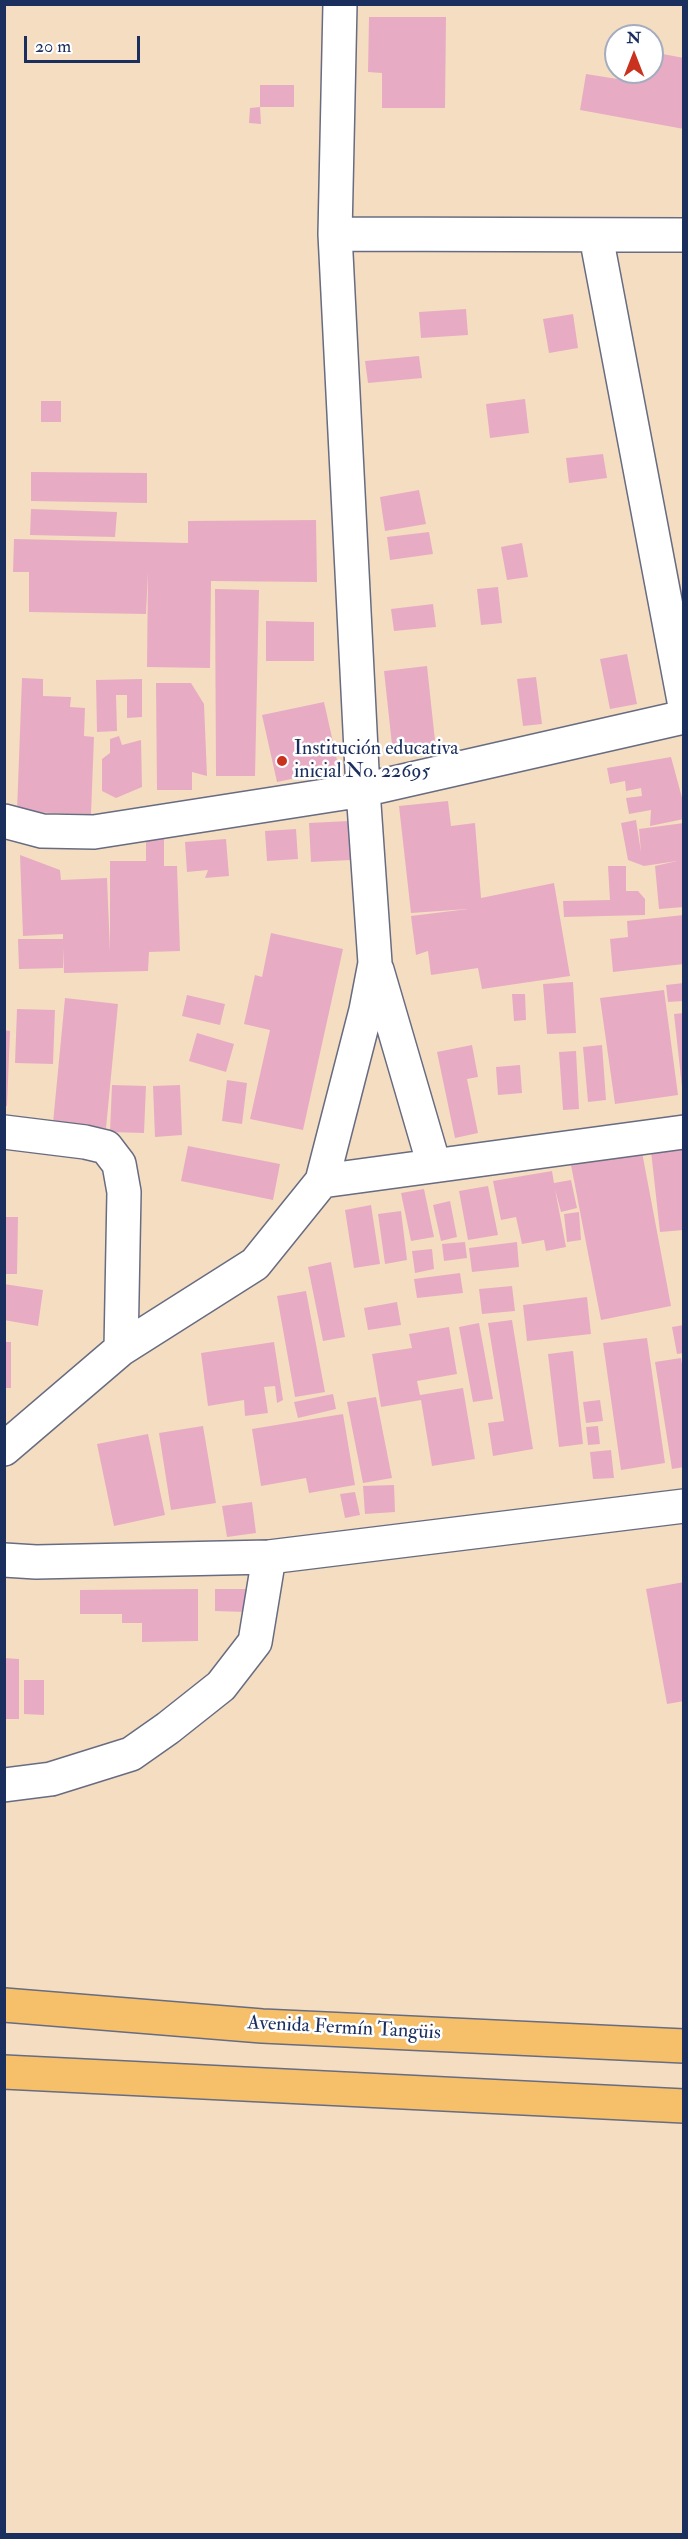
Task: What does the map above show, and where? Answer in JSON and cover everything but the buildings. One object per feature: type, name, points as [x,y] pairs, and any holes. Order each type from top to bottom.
[{"type":"main road","name":"Avenida Fermín Tangüis","points":[[4,2005],[262,2026],[684,2046]]},
{"type":"main road","points":[[4,2073],[684,2106]]},
{"type":"street","points":[[340,4],[335,234],[363,790],[375,963],[434,1166]]},
{"type":"street","points":[[335,234],[684,235]]},
{"type":"street","points":[[596,236],[684,702]]},
{"type":"street","points":[[4,821],[42,831],[93,832],[363,790],[684,717]]},
{"type":"street","points":[[4,1449],[121,1349],[255,1264],[322,1181],[366,1010],[375,963]]},
{"type":"street","points":[[4,1132],[85,1142],[106,1148],[119,1164],[124,1192],[121,1349]]},
{"type":"street","points":[[322,1181],[684,1132]]},
{"type":"street","points":[[4,1560],[36,1562],[269,1557],[684,1506]]},
{"type":"street","points":[[4,1785],[51,1779],[130,1754],[168,1728],[221,1686],[255,1642],[269,1557]]},
{"type":"place","name":"Institución educativa inicial No. 22695","points":[[282,761]]}]
